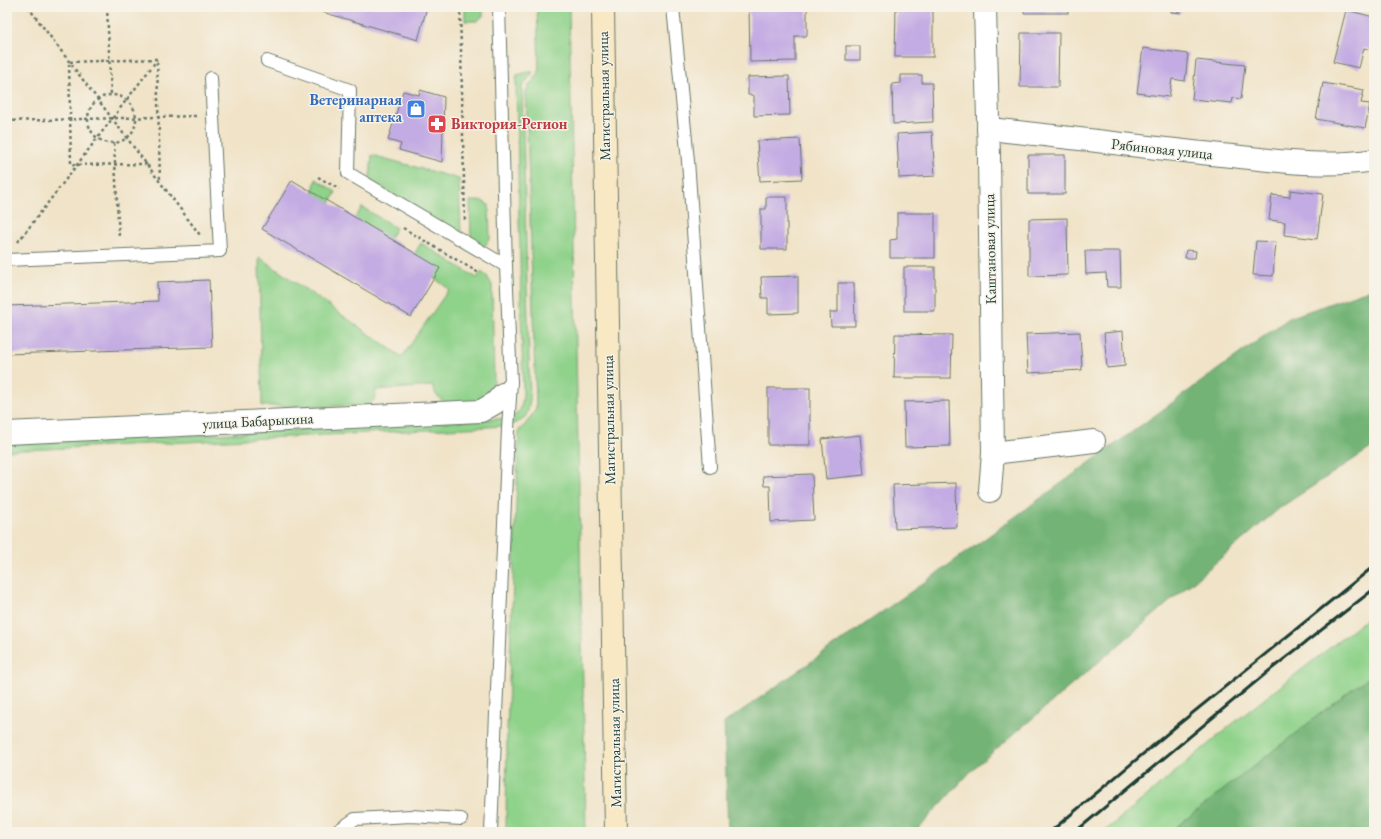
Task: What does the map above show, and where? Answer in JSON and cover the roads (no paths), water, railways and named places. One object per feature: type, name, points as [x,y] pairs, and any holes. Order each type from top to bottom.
[{"type":"main road","name":"Магистральная улица","points":[[603,7],[616,832]]},
{"type":"street","name":"Каштановая улица","points":[[984,7],[988,129],[993,453],[990,491]]},
{"type":"street","name":"Рябиновая улица","points":[[988,129],[1171,150],[1296,162],[1336,164],[1374,160]]},
{"type":"street","name":"улица Бабарыкина","points":[[7,433],[481,411],[495,403],[507,388]]},
{"type":"street","points":[[993,453],[1094,441]]},
{"type":"lane","points":[[492,832],[508,429],[506,266],[499,7]]},
{"type":"lane","points":[[673,7],[688,161],[710,467]]},
{"type":"lane","points":[[268,61],[350,90],[348,173],[506,266]]},
{"type":"lane","points":[[7,260],[220,251],[211,78]]},
{"type":"lane","points":[[336,832],[355,819],[411,816],[461,819]]},
{"type":"railway","points":[[1050,832],[1174,728],[1374,566]]},
{"type":"railway","points":[[1075,832],[1270,670],[1374,589]]},
{"type":"place","name":"Ветеринарная аптека","points":[[416,109]]},
{"type":"place","name":"Виктория-Регион","points":[[437,124]]}]
